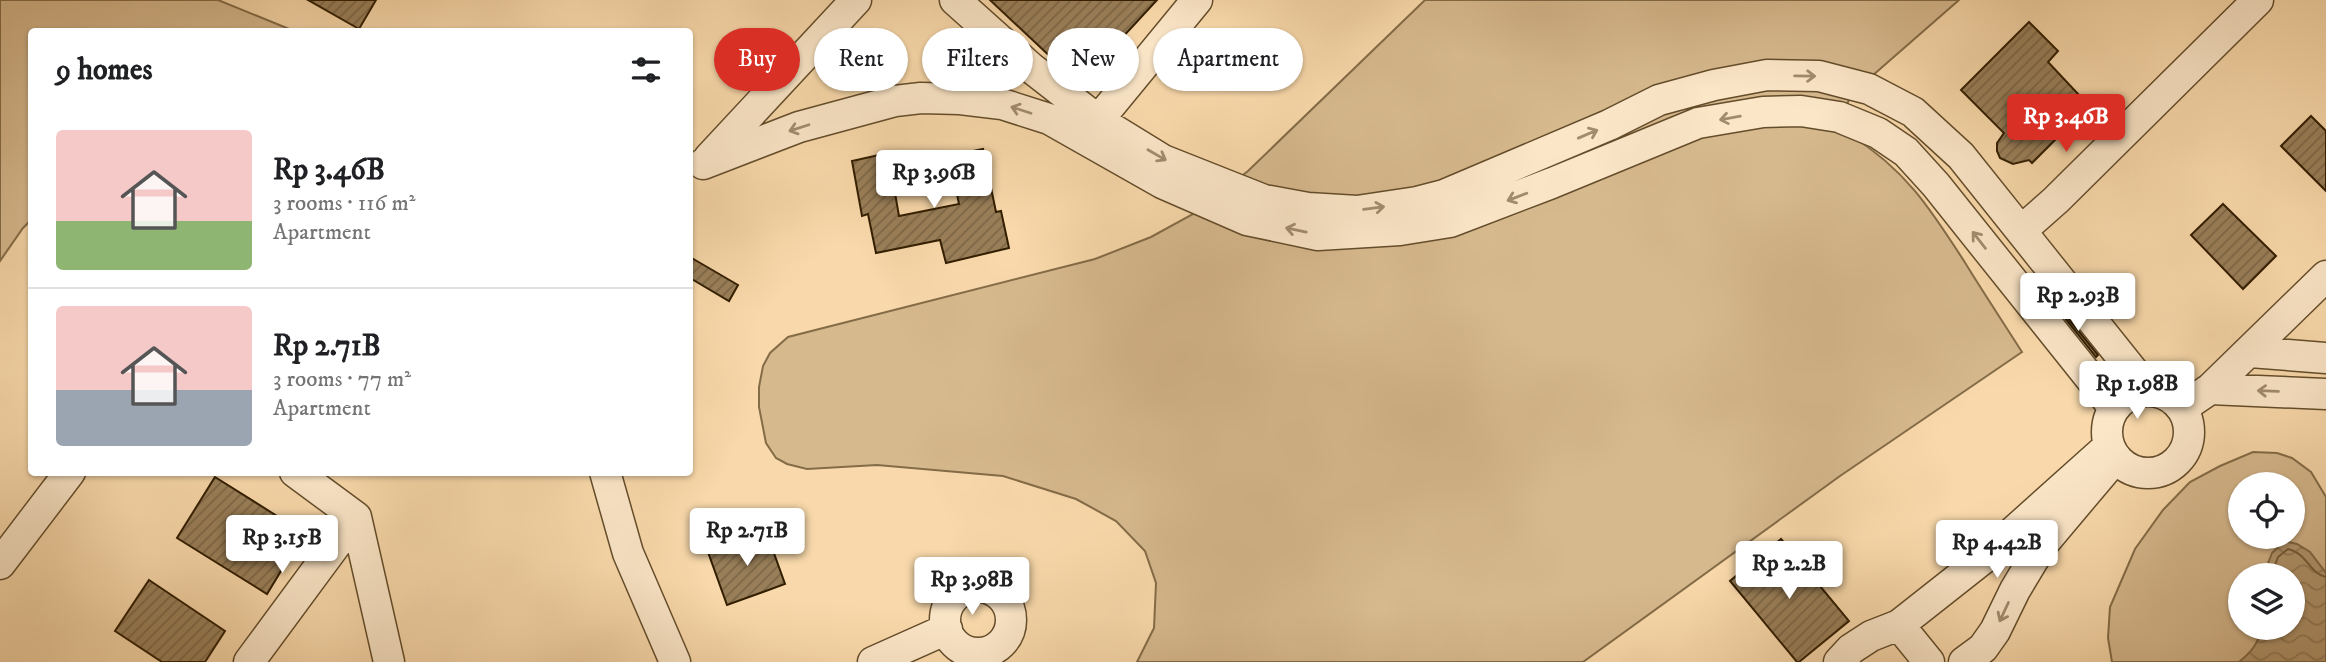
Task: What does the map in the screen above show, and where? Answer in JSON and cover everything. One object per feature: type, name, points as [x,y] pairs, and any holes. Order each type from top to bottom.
[{"type":"street","points":[[696,171],[856,0]]},
{"type":"street","points":[[956,0],[1030,67],[1091,129],[1162,183],[1247,220],[1318,235],[1400,230],[1450,222],[1698,123],[1763,112],[1801,111],[1839,117],[1878,134],[1906,152],[1936,185],[2114,408]]},
{"type":"street","points":[[1091,129],[1197,0]]},
{"type":"street","points":[[2021,231],[2056,200],[2258,0]]},
{"type":"street","points":[[696,171],[799,127],[895,101],[921,98],[960,99],[1002,104],[1049,120],[1091,129],[1264,200],[1308,208],[1357,211],[1444,195],[1609,125],[1659,100],[1714,85],[1768,75],[1819,76],[1869,89],[1913,112],[1961,156],[2148,390]]},
{"type":"street","points":[[2182,408],[2210,389],[2326,276]]},
{"type":"street","points":[[2250,352],[2326,358]]},
{"type":"street","points":[[2210,389],[2326,394]]},
{"type":"street","points":[[2148,390],[2161,392],[2172,399],[2182,408],[2188,421],[2189,435],[2182,454],[2166,469],[2153,473],[2126,467],[2112,452],[2106,433],[2114,408],[2123,399],[2148,390]]},
{"type":"street","points":[[1839,662],[1851,649],[1871,636],[1899,625],[2112,452]]},
{"type":"street","points":[[1964,662],[1983,649],[2042,545],[2112,452]]},
{"type":"street","points":[[0,564],[67,476]]},
{"type":"street","points":[[300,476],[356,517],[389,662]]},
{"type":"street","points":[[606,476],[628,553],[675,662]]},
{"type":"street","points":[[249,662],[356,517]]},
{"type":"street","points":[[1899,625],[1928,662]]},
{"type":"street","points":[[873,662],[947,629]]},
{"type":"shaded area","points":[[0,0],[218,0],[287,28],[28,28],[28,223],[0,261]]},
{"type":"shaded area","points":[[1425,0],[1959,0],[1864,83],[1850,98],[1843,112],[1850,135],[1901,176],[1927,207],[2022,352],[1840,476],[1583,662],[1137,662],[1154,628],[1156,583],[1145,551],[1116,521],[1076,499],[1003,476],[877,465],[807,469],[776,458],[766,443],[759,407],[759,387],[763,366],[770,353],[788,337],[1095,259],[1151,237],[1195,213],[1248,171]]},
{"type":"shaded area","points":[[2253,452],[2277,453],[2292,458],[2311,472],[2326,497],[2326,662],[2112,662],[2108,638],[2110,607],[2135,549],[2163,510],[2190,482]]},
{"type":"water","points":[[2276,549],[2305,549],[2326,573],[2326,662],[2239,662],[2257,640],[2305,640],[2305,563],[2268,563]]},
{"type":"building","points":[[308,0],[376,0],[357,28]]},
{"type":"building","points":[[990,0],[1157,0],[1131,28],[1047,28],[1047,54],[1033,40],[1033,28],[1020,28]]},
{"type":"building","points":[[2029,22],[2058,51],[2048,62],[2079,95],[2068,105],[2079,116],[2032,163],[2029,160],[2013,164],[2000,158],[1997,151],[1997,143],[2004,133],[1961,90]]},
{"type":"building","points":[[2311,116],[2326,131],[2326,191],[2281,146]]},
{"type":"building","points":[[983,149],[996,212],[1001,211],[1009,248],[946,263],[940,240],[876,253],[868,214],[862,216],[852,161],[888,153],[899,216],[959,204],[949,156]]},
{"type":"building","points":[[2223,204],[2276,256],[2243,289],[2191,235]]},
{"type":"building","points":[[693,259],[738,285],[729,301],[693,280]]},
{"type":"building","points":[[2059,307],[2098,355],[2096,357],[2057,308]]},
{"type":"building","points":[[215,477],[304,533],[267,594],[177,538]]},
{"type":"building","points":[[766,531],[785,584],[727,605],[708,552]]},
{"type":"building","points":[[1781,539],[1849,621],[1799,662],[1730,581]]},
{"type":"building","points":[[149,580],[225,631],[205,662],[162,662],[115,631]]}]
